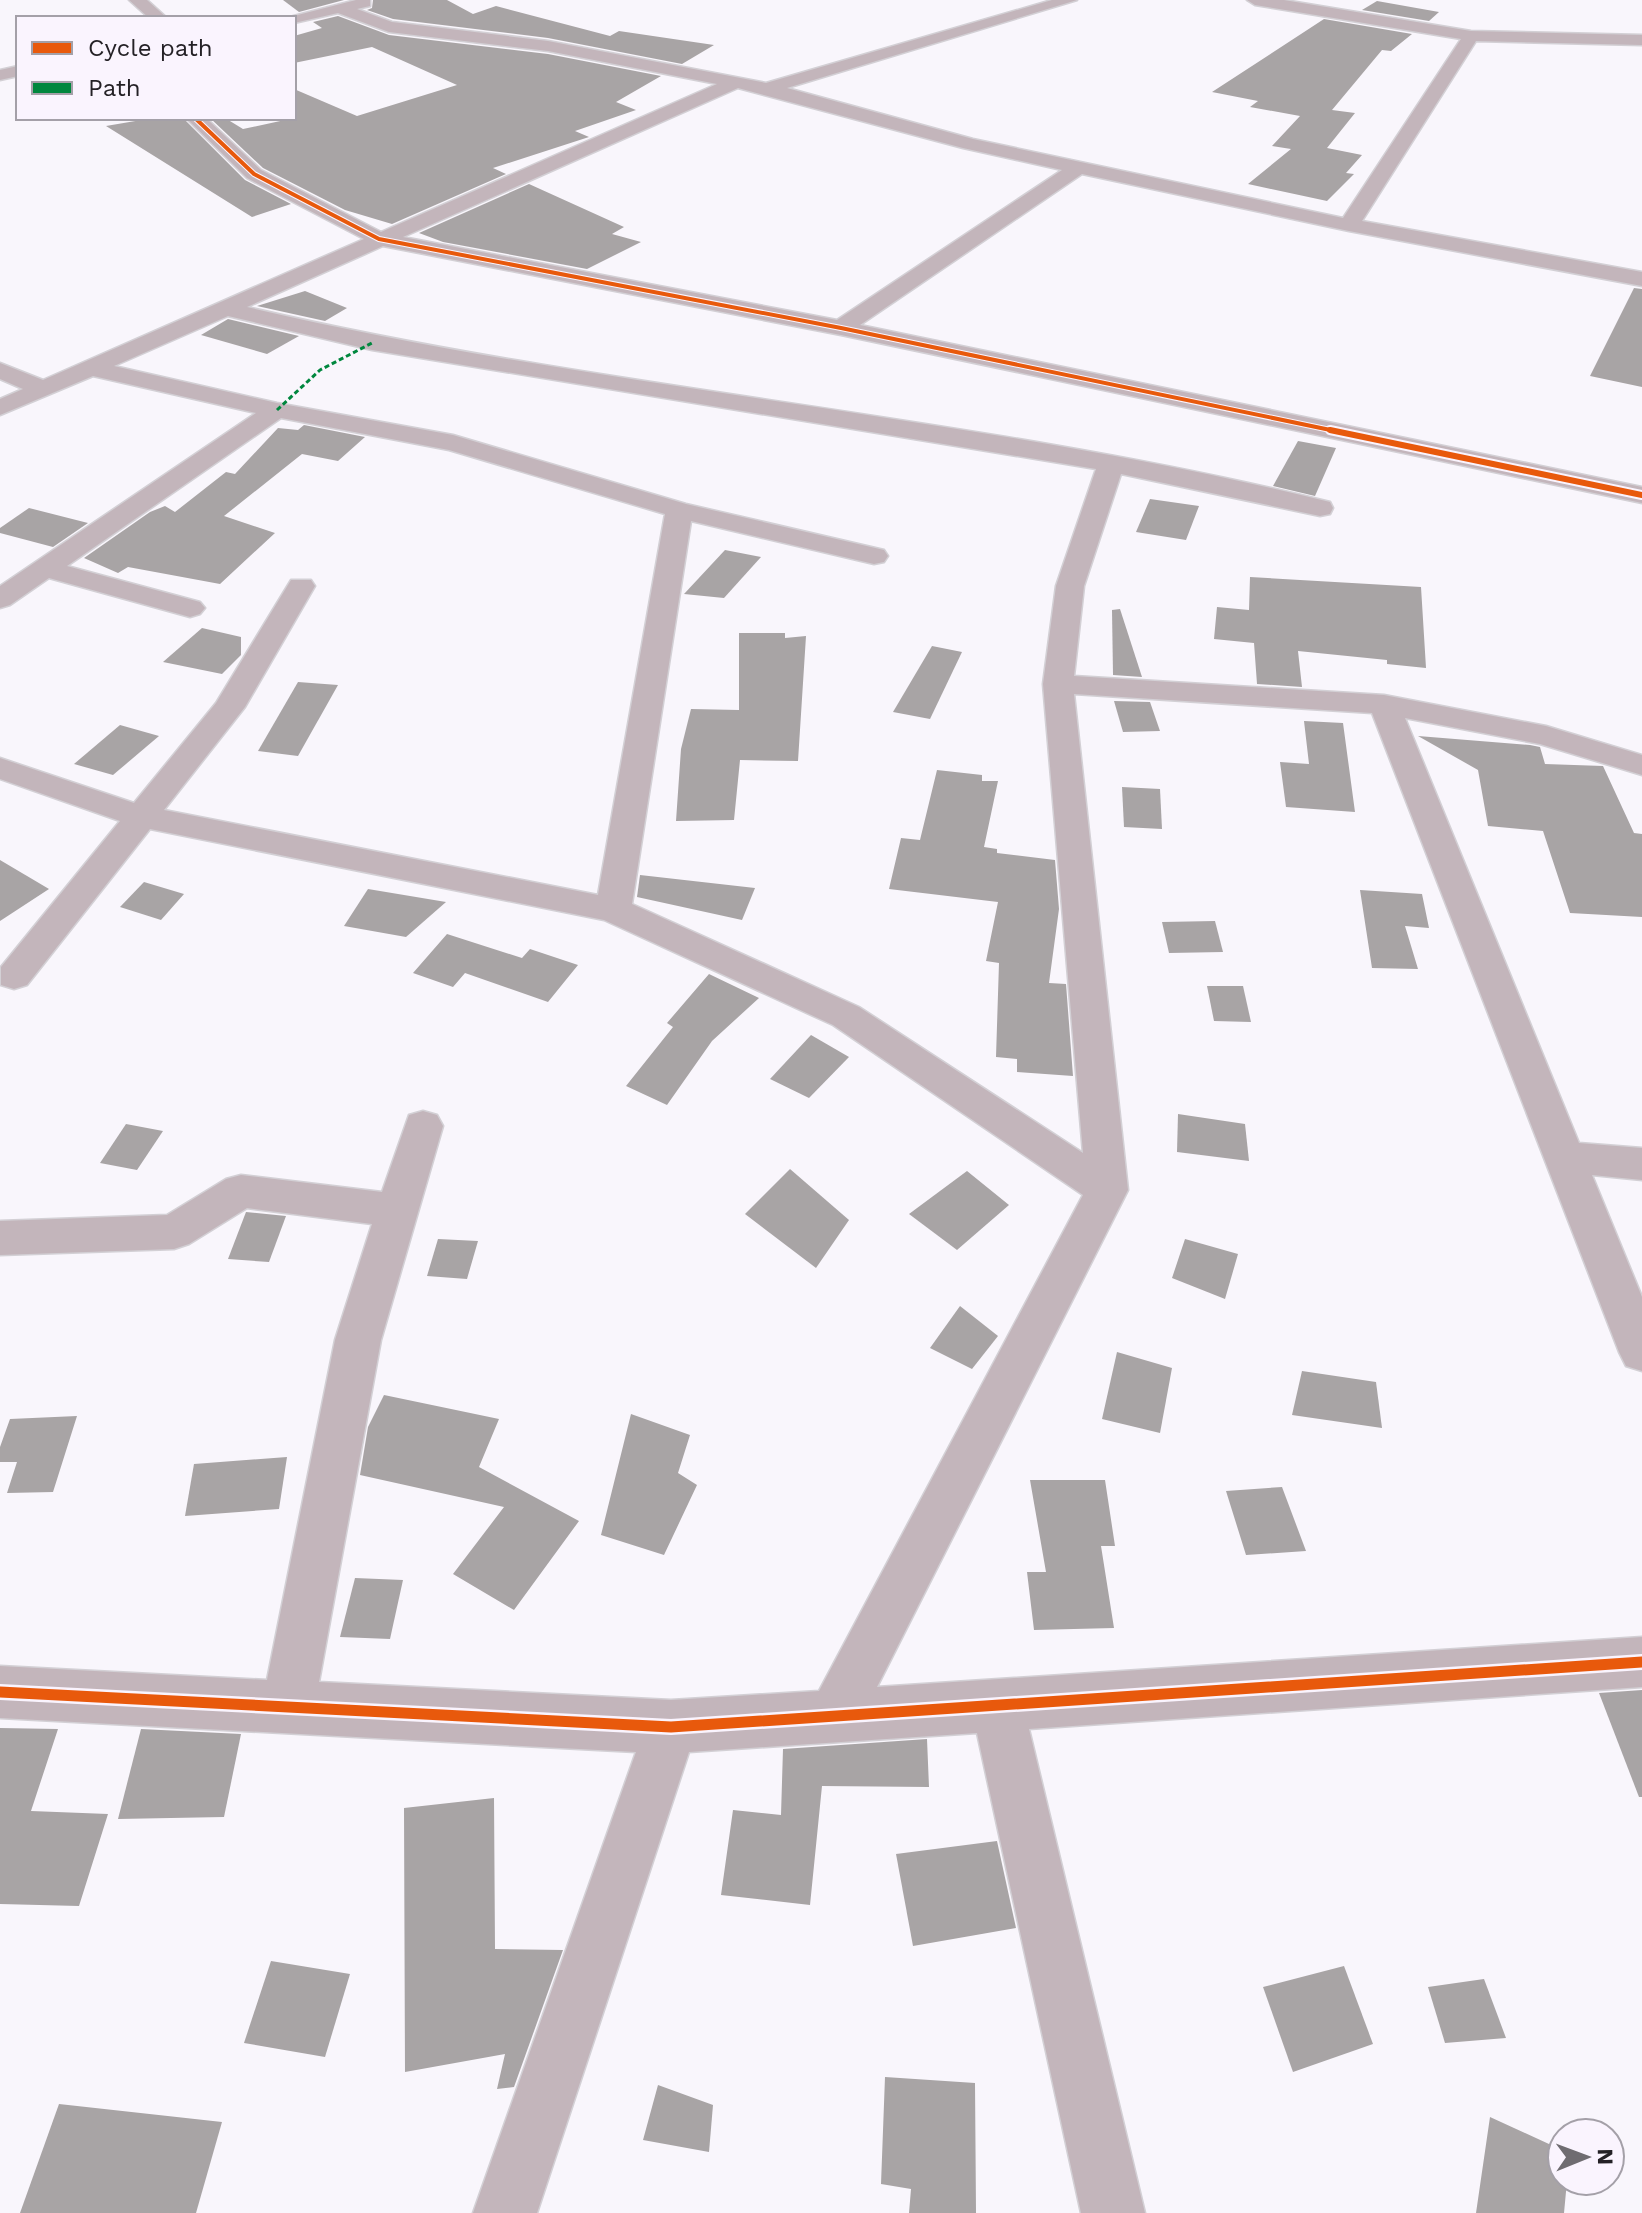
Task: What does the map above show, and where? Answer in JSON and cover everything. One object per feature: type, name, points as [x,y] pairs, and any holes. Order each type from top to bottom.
[{"type":"street","points":[[137,0],[157,16]]},
{"type":"street","points":[[296,18],[376,0]]},
{"type":"street","points":[[767,88],[1069,0]]},
{"type":"street","points":[[1255,0],[1471,36],[1642,40]]},
{"type":"street","points":[[341,9],[389,27],[548,46],[767,88],[970,144],[1349,225],[1642,279]]},
{"type":"street","points":[[1349,225],[1471,36]]},
{"type":"street","points":[[0,408],[734,83]]},
{"type":"street","points":[[197,120],[254,174],[379,239],[841,328],[1642,495]]},
{"type":"street","points":[[841,328],[1079,167]]},
{"type":"street","points":[[224,308],[372,343],[1111,464],[1320,508]]},
{"type":"street","points":[[91,368],[277,410],[453,443],[679,510],[874,556]]},
{"type":"street","points":[[0,370],[44,389]]},
{"type":"street","points":[[0,599],[277,410]]},
{"type":"street","points":[[834,1716],[1107,1190],[1058,684],[1070,586],[1111,464]]},
{"type":"street","points":[[613,910],[679,510]]},
{"type":"street","points":[[44,568],[190,608]]},
{"type":"street","points":[[14,976],[229,707],[301,586]]},
{"type":"street","points":[[1058,684],[1384,704],[1546,736],[1642,765]]},
{"type":"street","points":[[1384,704],[1642,1352]]},
{"type":"street","points":[[0,768],[139,816],[613,910],[846,1016],[1107,1190]]},
{"type":"street","points":[[288,1707],[358,1340],[423,1126]]},
{"type":"street","points":[[1565,1157],[1642,1164]]},
{"type":"street","points":[[0,1238],[174,1232],[241,1191],[397,1211]]},
{"type":"street","points":[[0,1692],[671,1727],[1642,1662]]},
{"type":"street","points":[[997,1705],[1113,2213]]},
{"type":"street","points":[[505,2213],[671,1727]]},
{"type":"building","points":[[283,0],[344,0],[299,12]]},
{"type":"building","points":[[373,0],[447,0],[473,14],[496,6],[610,36],[619,31],[714,45],[682,64],[548,38],[393,19],[367,10],[372,8]]},
{"type":"building","points":[[1377,1],[1439,12],[1429,21],[1362,10]]},
{"type":"building","points":[[338,16],[389,35],[548,54],[661,76],[616,102],[636,110],[575,131],[589,137],[493,168],[506,174],[392,224],[345,210],[263,168],[212,120],[228,120],[243,129],[296,120],[296,90],[357,116],[457,85],[372,47],[296,63],[296,35],[322,28],[313,22]]},
{"type":"building","points":[[1324,19],[1412,34],[1391,51],[1382,50],[1332,110],[1355,113],[1327,148],[1362,155],[1346,173],[1354,174],[1327,201],[1248,184],[1291,149],[1272,146],[1300,116],[1250,107],[1258,101],[1212,92]]},
{"type":"building","points":[[141,120],[185,120],[245,180],[291,204],[252,217],[106,126]]},
{"type":"building","points":[[529,184],[624,227],[612,234],[641,242],[587,269],[443,242],[419,233]]},
{"type":"building","points":[[1634,288],[1642,289],[1642,387],[1590,376]]},
{"type":"building","points":[[305,291],[347,308],[325,321],[257,306]]},
{"type":"building","points":[[228,319],[299,336],[267,354],[201,335]]},
{"type":"building","points":[[304,425],[365,437],[338,461],[302,454],[224,516],[275,533],[220,584],[128,567],[118,573],[84,558],[150,512],[165,506],[175,512],[226,472],[235,474],[278,428],[298,430]]},
{"type":"building","points":[[1298,441],[1336,448],[1315,496],[1273,486]]},
{"type":"building","points":[[1150,499],[1199,506],[1186,540],[1136,532]]},
{"type":"building","points":[[29,508],[88,523],[53,547],[0,533],[0,528]]},
{"type":"building","points":[[725,550],[761,557],[724,598],[684,594]]},
{"type":"building","points":[[1250,577],[1421,587],[1426,668],[1387,664],[1387,660],[1298,651],[1302,687],[1257,684],[1254,643],[1214,639],[1217,607],[1249,610]]},
{"type":"building","points":[[1120,609],[1142,677],[1113,675],[1112,610]]},
{"type":"building","points":[[202,628],[241,637],[241,655],[222,674],[163,662]]},
{"type":"building","points":[[739,633],[785,633],[785,638],[806,636],[798,761],[740,760],[734,820],[676,821],[681,749],[691,709],[739,710]]},
{"type":"building","points":[[932,646],[962,652],[930,719],[893,712]]},
{"type":"building","points":[[298,682],[338,685],[298,756],[258,751]]},
{"type":"building","points":[[1114,701],[1150,702],[1160,731],[1123,732]]},
{"type":"building","points":[[1304,721],[1343,723],[1355,812],[1286,807],[1280,762],[1309,764]]},
{"type":"building","points":[[120,725],[159,736],[113,775],[74,764]]},
{"type":"building","points":[[1418,736],[1530,745],[1540,747],[1545,764],[1603,766],[1634,833],[1642,834],[1642,917],[1570,913],[1543,831],[1488,826],[1478,770]]},
{"type":"building","points":[[937,770],[982,775],[982,781],[998,781],[984,847],[997,849],[997,853],[1055,860],[1059,909],[1049,983],[1066,984],[1073,1076],[1017,1072],[1017,1059],[996,1057],[999,963],[986,961],[998,902],[889,889],[901,838],[920,840]]},
{"type":"building","points":[[1122,787],[1160,789],[1162,829],[1124,827]]},
{"type":"building","points":[[0,860],[49,889],[0,921]]},
{"type":"building","points":[[640,875],[755,888],[742,920],[637,897]]},
{"type":"building","points":[[144,882],[184,894],[161,920],[120,907]]},
{"type":"building","points":[[368,889],[446,902],[406,937],[344,926]]},
{"type":"building","points":[[1360,890],[1422,894],[1429,928],[1405,926],[1418,969],[1372,968]]},
{"type":"building","points":[[1215,921],[1223,952],[1169,953],[1162,922]]},
{"type":"building","points":[[447,934],[522,958],[530,949],[578,965],[548,1002],[465,973],[453,987],[413,973]]},
{"type":"building","points":[[709,974],[759,998],[712,1041],[667,1105],[626,1086],[673,1027],[667,1023]]},
{"type":"building","points":[[1207,986],[1243,986],[1251,1022],[1214,1021]]},
{"type":"building","points":[[811,1035],[849,1057],[809,1098],[770,1079]]},
{"type":"building","points":[[1178,1114],[1245,1124],[1249,1161],[1177,1152]]},
{"type":"building","points":[[126,1124],[163,1131],[137,1170],[100,1163]]},
{"type":"building","points":[[790,1169],[849,1220],[816,1268],[745,1214]]},
{"type":"building","points":[[967,1171],[1009,1205],[957,1250],[909,1214]]},
{"type":"building","points":[[246,1212],[286,1216],[269,1262],[228,1259]]},
{"type":"building","points":[[438,1239],[478,1241],[467,1279],[427,1276]]},
{"type":"building","points":[[1185,1239],[1238,1254],[1225,1299],[1172,1278]]},
{"type":"building","points":[[960,1306],[998,1336],[972,1369],[930,1348]]},
{"type":"building","points":[[1117,1352],[1172,1368],[1160,1433],[1102,1419]]},
{"type":"building","points":[[1302,1371],[1376,1382],[1382,1428],[1292,1415]]},
{"type":"building","points":[[384,1395],[499,1419],[479,1467],[579,1521],[514,1610],[453,1574],[504,1507],[360,1475],[368,1427]]},
{"type":"building","points":[[631,1414],[690,1435],[678,1473],[697,1485],[664,1555],[601,1535]]},
{"type":"building","points":[[77,1416],[53,1492],[7,1493],[17,1462],[0,1462],[0,1447],[10,1419]]},
{"type":"building","points":[[287,1457],[279,1509],[185,1516],[194,1464]]},
{"type":"building","points":[[1030,1480],[1105,1480],[1115,1546],[1101,1546],[1114,1628],[1034,1630],[1027,1572],[1046,1572]]},
{"type":"building","points":[[1282,1487],[1306,1551],[1246,1555],[1226,1491]]},
{"type":"building","points":[[355,1578],[403,1580],[390,1639],[340,1637]]},
{"type":"building","points":[[1642,1690],[1642,1797],[1639,1797],[1599,1693]]},
{"type":"building","points":[[0,1728],[58,1729],[31,1811],[108,1814],[79,1906],[0,1904]]},
{"type":"building","points":[[141,1729],[241,1734],[224,1817],[118,1819]]},
{"type":"building","points":[[927,1739],[929,1787],[822,1786],[810,1905],[721,1895],[733,1810],[781,1815],[783,1749]]},
{"type":"building","points":[[494,1798],[495,1949],[563,1950],[514,2087],[497,2089],[505,2054],[405,2072],[404,1808]]},
{"type":"building","points":[[997,1841],[1016,1928],[913,1946],[896,1854]]},
{"type":"building","points":[[271,1961],[350,1974],[325,2057],[244,2043]]},
{"type":"building","points":[[1344,1966],[1373,2044],[1293,2072],[1263,1987]]},
{"type":"building","points":[[1484,1979],[1506,2038],[1445,2043],[1428,1987]]},
{"type":"building","points":[[885,2077],[975,2083],[976,2213],[909,2213],[911,2189],[881,2184]]},
{"type":"building","points":[[658,2085],[713,2105],[709,2152],[643,2140]]},
{"type":"building","points":[[59,2104],[222,2122],[196,2213],[20,2213]]},
{"type":"building","points":[[1490,2117],[1546,2143],[1546,2197],[1566,2197],[1564,2213],[1476,2213]]},
{"type":"marked path","points":[[277,410],[320,370],[372,343]]},
{"type":"cycle path","points":[[197,120],[254,174],[379,239],[841,328],[1642,495]]},
{"type":"cycle path","points":[[0,1692],[671,1727],[1642,1662]]}]
